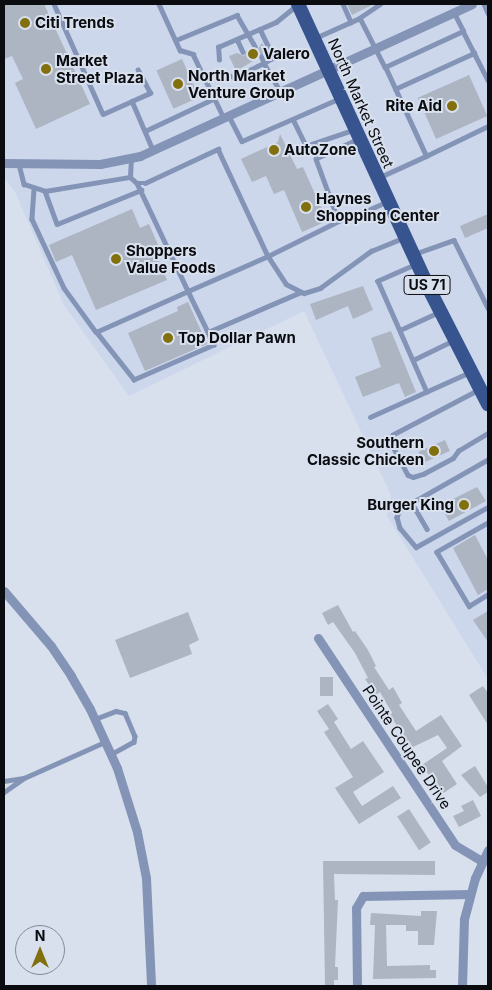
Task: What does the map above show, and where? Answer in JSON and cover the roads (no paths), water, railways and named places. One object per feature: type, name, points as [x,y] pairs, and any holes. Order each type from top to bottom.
[{"type":"main road","name":"North Market Street","points":[[298,4],[415,259],[488,404]]},
{"type":"street","points":[[4,163],[100,164],[131,158],[227,117],[472,4]]},
{"type":"street","points":[[4,592],[51,646],[96,719],[112,755],[135,825],[144,871],[150,925],[151,986]]},
{"type":"street","name":"Pointe Coupee Drive","points":[[318,638],[455,845],[482,861]]},
{"type":"street","points":[[462,986],[462,944],[470,894],[488,850]]},
{"type":"street","points":[[357,986],[356,908],[362,896],[470,894]]},
{"type":"lane","points":[[54,4],[103,114],[150,93],[138,70]]},
{"type":"lane","points":[[159,4],[180,50],[193,54],[215,98],[242,141],[341,97]]},
{"type":"lane","points":[[219,60],[218,47],[276,22],[298,4]]},
{"type":"lane","points":[[343,4],[351,22]]},
{"type":"lane","points":[[314,38],[360,18],[381,4]]},
{"type":"lane","points":[[484,4],[488,12]]},
{"type":"lane","points":[[364,9],[367,14]]},
{"type":"lane","points":[[454,12],[488,80]]},
{"type":"lane","points":[[176,40],[237,15],[255,46]]},
{"type":"lane","points":[[360,18],[426,156]]},
{"type":"lane","points":[[226,74],[234,77],[274,58],[260,29]]},
{"type":"lane","points":[[385,67],[463,32]]},
{"type":"lane","points":[[237,39],[243,52]]},
{"type":"lane","points":[[395,90],[474,53]]},
{"type":"lane","points":[[261,57],[282,92]]},
{"type":"lane","points":[[248,63],[250,69]]},
{"type":"lane","points":[[145,132],[215,98]]},
{"type":"lane","points":[[132,101],[153,150]]},
{"type":"lane","points":[[293,119],[306,146],[358,134]]},
{"type":"lane","points":[[378,178],[488,126]]},
{"type":"lane","points":[[341,220],[316,159],[358,134]]},
{"type":"lane","points":[[138,183],[145,183],[218,149],[268,256],[286,284],[301,292]]},
{"type":"lane","points":[[130,177],[131,158]]},
{"type":"lane","points":[[19,164],[24,184],[34,189],[45,191],[130,177],[138,183],[214,345],[134,380],[64,288],[32,219],[34,189]]},
{"type":"lane","points":[[45,191],[57,224],[141,190]]},
{"type":"lane","points":[[96,332],[268,256],[341,220],[388,201]]},
{"type":"lane","points":[[208,332],[301,292],[320,288],[372,251],[405,237]]},
{"type":"lane","points":[[428,392],[378,281],[415,259],[454,240],[488,308]]},
{"type":"lane","points":[[400,330],[441,312]]},
{"type":"lane","points":[[413,360],[455,340]]},
{"type":"lane","points":[[370,417],[472,372]]},
{"type":"lane","points":[[481,389],[393,435],[391,443],[408,475],[412,477],[424,474],[453,458],[458,450],[488,434]]},
{"type":"lane","points":[[488,460],[400,510],[397,517],[400,528],[416,547],[488,507]]},
{"type":"lane","points":[[412,503],[427,529]]},
{"type":"lane","points":[[488,523],[437,552],[469,606],[488,594]]},
{"type":"lane","points":[[96,719],[116,711],[125,713],[135,736],[134,742],[112,755]]},
{"type":"lane","points":[[4,792],[24,778],[106,742]]},
{"type":"lane","points":[[4,781],[24,778]]},
{"type":"place","name":"Citi Trends","points":[[25,23]]},
{"type":"place","name":"Valero","points":[[253,54]]},
{"type":"place","name":"Market Street Plaza","points":[[46,69]]},
{"type":"place","name":"North Market Venture Group","points":[[178,84]]},
{"type":"place","name":"Rite Aid","points":[[452,106]]},
{"type":"place","name":"AutoZone","points":[[274,150]]},
{"type":"place","name":"Haynes Shopping Center","points":[[306,207]]},
{"type":"place","name":"Shoppers Value Foods","points":[[116,259]]},
{"type":"place","name":"Top Dollar Pawn","points":[[168,338]]},
{"type":"place","name":"Southern Classic Chicken","points":[[434,451]]},
{"type":"place","name":"Burger King","points":[[464,505]]}]
